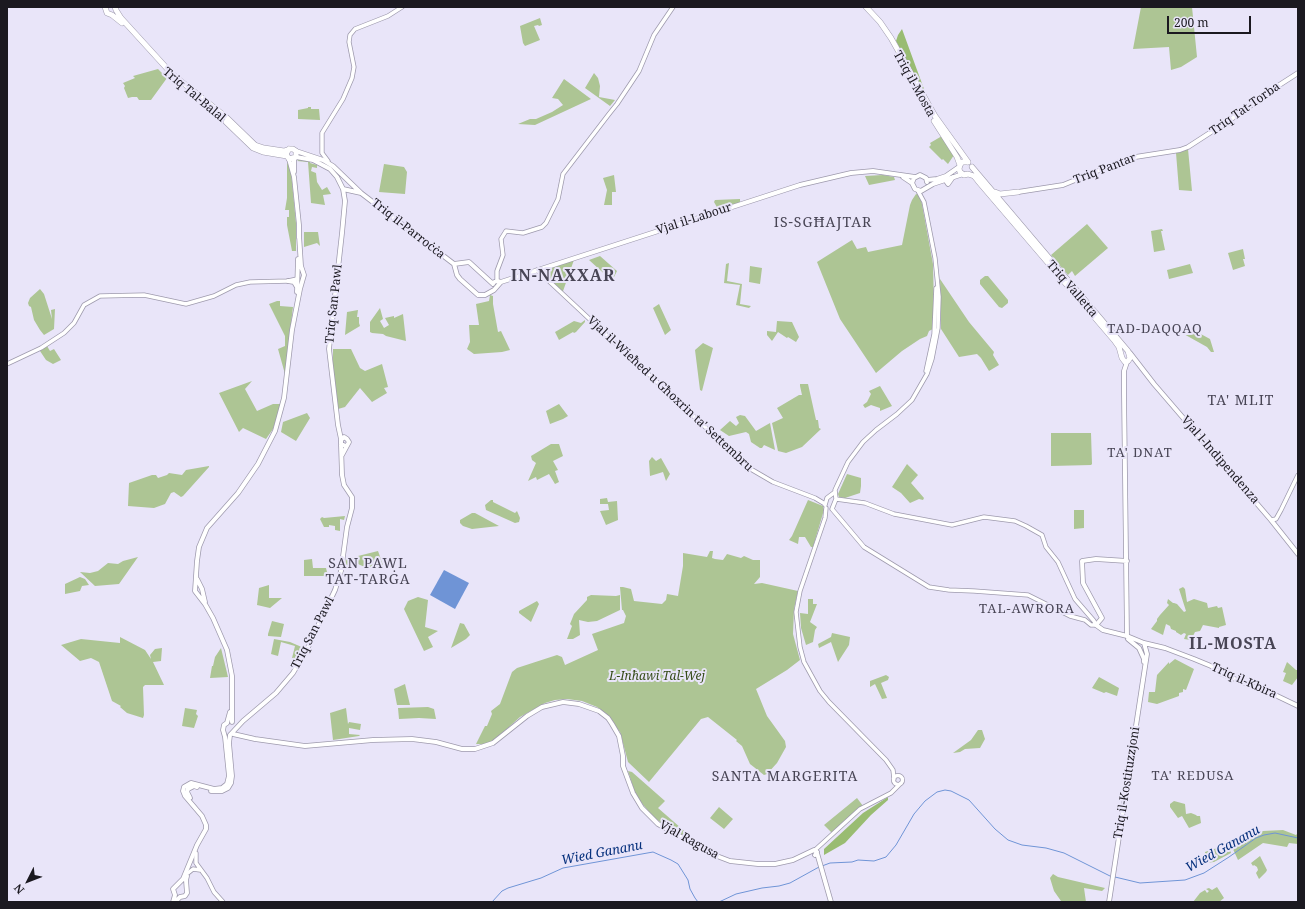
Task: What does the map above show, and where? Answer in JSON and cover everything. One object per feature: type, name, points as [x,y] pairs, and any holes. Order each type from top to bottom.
[{"type":"highway","name":"Triq Tal-Balal","points":[[103,7],[107,13],[115,11]]},
{"type":"highway","name":"Triq il-Mosta","points":[[861,7],[887,36],[929,112],[957,156],[959,166]]},
{"type":"highway","name":"Triq il-Mosta","points":[[866,7],[880,22],[891,38],[935,116],[968,162]]},
{"type":"highway","name":"Triq Tal-Balal","points":[[115,11],[154,56],[172,74],[226,117],[255,145],[284,151],[292,148],[296,151]]},
{"type":"highway","name":"Triq Tal-Balal","points":[[115,11],[119,20],[170,77],[224,120],[246,143],[263,152],[292,158]]},
{"type":"highway","points":[[289,149],[286,152],[292,158],[296,151]]},
{"type":"highway","points":[[962,162],[968,162],[972,167],[971,171],[965,174],[959,171],[959,166],[962,162]]},
{"type":"highway","name":"Triq Valletta","points":[[972,167],[1130,353]]},
{"type":"highway","name":"Triq Valletta","points":[[965,174],[974,176],[1117,343],[1122,358],[1128,361]]},
{"type":"highway","points":[[994,192],[1000,194],[1018,192]]},
{"type":"highway","points":[[1006,208],[1005,202],[1007,199],[1011,194],[1018,192]]},
{"type":"highway","points":[[1128,361],[1130,358],[1130,353]]},
{"type":"main road","name":"Triq Tat-Torba","points":[[1192,145],[1298,73]]},
{"type":"main road","name":"Triq Pantar","points":[[1018,192],[1063,185],[1129,158],[1180,150],[1192,145]]},
{"type":"main road","name":"Triq il-Parroċċa","points":[[296,151],[314,157],[333,166],[361,193],[454,264]]},
{"type":"main road","points":[[298,277],[304,275],[301,266],[292,158],[313,160],[322,164],[330,169],[343,189]]},
{"type":"main road","points":[[959,166],[946,176],[937,180],[925,178],[920,175],[915,176],[912,183],[913,188],[918,191],[943,180],[965,174]]},
{"type":"main road","name":"Vjal il-Labour","points":[[497,282],[800,185],[851,173],[873,171],[915,176]]},
{"type":"main road","points":[[898,175],[912,183]]},
{"type":"main road","points":[[925,178],[926,188]]},
{"type":"main road","points":[[341,184],[346,180]]},
{"type":"main road","points":[[349,190],[351,184]]},
{"type":"main road","name":"Triq il-Parroċċa","points":[[343,189],[361,193]]},
{"type":"main road","name":"Triq San Pawl","points":[[343,189],[345,200]]},
{"type":"main road","name":"Triq San Pawl","points":[[231,734],[233,725],[243,721],[276,693],[293,673],[308,647],[335,590],[340,571],[347,527],[352,508],[352,497],[344,485],[341,457],[343,445],[339,431],[329,349],[345,200],[349,190]]},
{"type":"main road","points":[[205,604],[202,592],[198,587],[196,577],[199,546],[207,528],[238,493],[254,470],[275,431],[284,398],[295,311],[299,236]]},
{"type":"main road","points":[[469,262],[497,282],[496,287],[491,292],[478,295],[460,279],[455,270],[454,264],[469,262]]},
{"type":"main road","points":[[455,270],[462,263]]},
{"type":"main road","points":[[295,311],[298,277],[303,272]]},
{"type":"main road","points":[[286,281],[294,282],[297,287]]},
{"type":"main road","name":"Vjal l-Indipendenza","points":[[1130,353],[1140,367],[1271,520],[1298,554]]},
{"type":"main road","points":[[1127,636],[1124,370],[1128,361]]},
{"type":"main road","name":"Vjal l-Indipendenza","points":[[1128,361],[1140,367]]},
{"type":"main road","name":"Triq San Pawl","points":[[342,438],[347,438],[348,440],[348,444],[343,445]]},
{"type":"main road","points":[[1127,561],[1096,559],[1082,561],[1082,583],[1102,618],[1096,625],[1103,630],[1120,635],[1132,642],[1139,648],[1144,659],[1144,665]]},
{"type":"main road","points":[[196,593],[195,591],[198,587]]},
{"type":"main road","points":[[196,593],[202,592]]},
{"type":"main road","points":[[196,593],[205,604],[227,650],[232,676],[233,725],[243,737]]},
{"type":"main road","name":"Triq il-Kbira","points":[[1120,635],[1194,658],[1211,666],[1222,674],[1273,694],[1298,706]]},
{"type":"main road","points":[[1139,648],[1141,643],[1144,643]]},
{"type":"main road","name":"Triq il-Kostituzzjoni","points":[[1109,902],[1144,665],[1147,654],[1144,643]]},
{"type":"main road","name":"Vjal Ragusa","points":[[225,734],[305,746],[373,740],[412,739],[436,742],[462,749],[475,749],[493,743],[537,709],[553,704],[568,702],[587,706],[604,714],[616,729],[623,756],[623,766],[633,793],[642,808],[661,826],[709,853],[730,861],[775,864],[814,854]]},
{"type":"main road","points":[[174,902],[174,889],[183,879],[197,845],[206,829],[202,816],[185,796],[183,791],[184,787],[191,783],[214,789],[222,788],[227,784],[229,776],[223,727],[233,725]]},
{"type":"main road","points":[[174,902],[180,897],[186,895],[188,891],[186,887],[186,880],[188,873],[198,846],[207,830],[208,824],[207,819],[188,795],[188,789],[194,786],[217,792],[228,788],[231,783],[232,776],[229,743],[231,734]]},
{"type":"main road","points":[[814,854],[821,866],[831,902]]},
{"type":"main road","points":[[178,884],[182,884],[186,887]]},
{"type":"main road","points":[[175,895],[180,897]]},
{"type":"street","points":[[314,157],[318,156],[321,148],[322,133],[343,99],[354,71],[354,63],[349,42],[350,35],[356,29],[388,16],[402,7]]},
{"type":"street","points":[[497,282],[497,271],[503,255],[501,239],[506,231],[523,233],[542,227],[558,199],[563,174],[617,104],[639,72],[654,35],[673,7]]},
{"type":"street","points":[[321,148],[324,158],[333,166]]},
{"type":"street","points":[[924,202],[926,188]]},
{"type":"street","points":[[894,780],[897,784],[901,783],[903,779],[820,691],[804,662],[800,647],[796,612],[800,591],[825,518],[826,506],[829,497],[835,492],[845,468],[863,442],[900,412],[917,393],[924,380],[934,334],[937,273],[924,202],[918,191]]},
{"type":"street","name":"Vjal il-Wieħed u Għoxrin ta' Settembru","points":[[537,270],[749,468],[773,482],[816,498],[831,510]]},
{"type":"street","points":[[7,364],[41,348],[64,333],[74,323],[84,305],[100,296],[141,295],[186,304],[214,296],[236,285],[250,282],[286,281],[298,277]]},
{"type":"street","points":[[1271,520],[1276,518],[1281,510],[1298,475]]},
{"type":"street","points":[[825,518],[831,510],[836,498],[835,492]]},
{"type":"street","name":"Vjal il-Wieħed u Għoxrin ta' Settembru","points":[[816,498],[829,497],[865,503],[894,514],[952,525],[984,517],[1018,522],[1042,535],[1046,547],[1058,562],[1075,599],[1092,619]]},
{"type":"street","points":[[831,510],[864,547],[929,587],[948,590],[1028,595],[1070,616],[1085,620],[1091,625],[1096,625]]},
{"type":"street","points":[[1089,623],[1092,619],[1096,625]]},
{"type":"street","points":[[893,770],[894,791]]},
{"type":"street","points":[[894,780],[895,776],[900,775]]},
{"type":"street","name":"Vjal Ragusa","points":[[814,854],[823,843],[860,809],[894,791],[901,783]]},
{"type":"street","points":[[196,853],[195,860],[200,870],[207,878],[214,892],[223,902]]},
{"type":"street","points":[[188,873],[193,868],[200,870]]},
{"type":"green space","points":[[1141,7],[1192,7],[1197,57],[1181,67],[1171,70],[1169,47],[1133,49]]},
{"type":"green space","points":[[540,18],[542,25],[534,26],[540,40],[525,46],[523,43],[520,26]]},
{"type":"green space","points":[[902,29],[928,100],[939,118],[926,100],[896,41]]},
{"type":"green space","points":[[158,69],[167,78],[151,100],[139,100],[137,97],[128,98],[123,83],[135,78],[133,76]]},
{"type":"green space","points":[[594,73],[598,78],[600,86],[599,97],[615,100],[610,106],[585,88]]},
{"type":"green space","points":[[564,79],[591,99],[535,125],[518,124],[530,119],[536,119],[563,105],[558,99],[552,98]]},
{"type":"green space","points":[[311,107],[311,109],[319,109],[320,120],[298,119],[298,110]]},
{"type":"green space","points":[[942,136],[954,155],[948,164],[929,147],[931,145],[930,143]]},
{"type":"green space","points":[[1188,149],[1192,191],[1179,190],[1176,153]]},
{"type":"green space","points":[[300,159],[310,161],[310,163],[317,165],[317,168],[312,167],[311,171],[316,173],[317,182],[322,190],[327,187],[331,194],[323,195],[325,205],[311,203],[308,162],[297,161]]},
{"type":"green space","points":[[287,162],[291,172],[296,223],[296,251],[292,251],[287,225],[289,210],[285,210],[287,198]]},
{"type":"green space","points":[[384,164],[404,167],[407,172],[405,194],[379,192]]},
{"type":"green space","points":[[614,175],[616,192],[612,192],[612,205],[604,205],[607,190],[603,178]]},
{"type":"green space","points":[[883,175],[894,177],[895,180],[869,185],[865,176]]},
{"type":"green space","points":[[916,194],[919,195],[921,199],[933,264],[933,329],[929,331],[927,336],[902,351],[876,373],[840,319],[817,262],[852,240],[857,249],[866,247],[868,252],[902,245],[910,205]]},
{"type":"green space","points":[[740,199],[740,203],[718,209],[714,202],[715,200]]},
{"type":"green space","points":[[1087,224],[1108,248],[1075,276],[1072,271],[1068,275],[1051,255]]},
{"type":"green space","points":[[1162,229],[1163,231],[1161,231],[1165,250],[1154,252],[1151,231]]},
{"type":"green space","points":[[304,232],[318,232],[320,246],[317,243],[304,247]]},
{"type":"green space","points":[[1243,249],[1245,266],[1233,270],[1228,253]]},
{"type":"green space","points":[[600,256],[617,271],[614,277],[610,279],[589,260]]},
{"type":"green space","points":[[575,257],[562,294],[537,270]]},
{"type":"green space","points":[[729,263],[727,281],[742,284],[740,304],[751,306],[749,308],[736,305],[740,285],[724,283],[726,264]]},
{"type":"green space","points":[[1190,264],[1193,273],[1169,279],[1167,270]]},
{"type":"green space","points":[[750,266],[762,268],[760,284],[749,282]]},
{"type":"green space","points":[[985,276],[988,276],[1008,300],[1008,303],[1002,308],[999,307],[980,284],[980,280]]},
{"type":"green space","points":[[940,279],[969,322],[994,352],[993,355],[999,365],[989,371],[977,354],[959,357],[941,329]]},
{"type":"green space","points":[[40,289],[44,294],[52,319],[51,310],[55,309],[54,329],[44,335],[34,320],[31,307],[28,303],[30,298]]},
{"type":"green space","points":[[490,295],[493,296],[498,332],[501,331],[510,350],[474,354],[467,349],[470,342],[469,325],[479,325],[476,304],[489,301]]},
{"type":"green space","points":[[280,301],[280,306],[293,307],[285,374],[278,349],[285,346],[285,336],[269,304]]},
{"type":"green space","points":[[659,304],[671,330],[665,335],[653,308]]},
{"type":"green space","points":[[380,308],[383,319],[380,321],[384,328],[389,325],[385,318],[394,316],[394,318],[403,314],[406,341],[383,334],[370,332],[370,322]]},
{"type":"green space","points":[[358,310],[357,317],[359,317],[360,326],[345,335],[347,312]]},
{"type":"green space","points":[[585,320],[576,332],[573,332],[559,340],[555,332],[574,321],[581,323]]},
{"type":"green space","points":[[777,321],[792,322],[799,337],[796,342],[778,332],[772,341],[767,335],[767,331],[776,332]]},
{"type":"green space","points":[[1186,326],[1210,339],[1214,352],[1211,352],[1207,347],[1182,333]]},
{"type":"green space","points":[[703,343],[713,348],[702,391],[700,390],[695,350]]},
{"type":"green space","points":[[47,346],[50,351],[54,349],[61,360],[53,364],[46,360],[40,351]]},
{"type":"green space","points":[[333,349],[351,349],[360,368],[365,371],[382,364],[388,387],[384,388],[387,393],[372,402],[360,388],[345,407],[338,409],[333,373]]},
{"type":"green space","points":[[252,381],[245,389],[257,411],[273,404],[281,404],[273,429],[266,439],[243,428],[239,432],[219,393]]},
{"type":"green space","points":[[800,384],[808,384],[816,420],[818,420],[819,428],[821,429],[802,447],[786,453],[778,451],[772,423],[783,418],[777,408],[799,395],[802,395]]},
{"type":"green space","points":[[880,386],[892,406],[880,411],[880,408],[871,405],[865,408],[863,405],[867,402],[871,394],[869,391]]},
{"type":"green space","points":[[559,404],[568,416],[550,424],[546,411]]},
{"type":"green space","points":[[307,413],[310,418],[296,441],[281,432],[283,422]]},
{"type":"green space","points":[[740,415],[745,416],[756,431],[770,423],[775,450],[764,445],[760,448],[751,442],[749,434],[746,432],[729,436],[720,430],[730,421],[736,426],[739,423],[736,417]]},
{"type":"green space","points":[[1051,433],[1091,433],[1092,464],[1051,466]]},
{"type":"green space","points":[[551,444],[559,444],[563,456],[553,461],[558,470],[555,471],[559,482],[555,484],[549,474],[537,480],[536,477],[528,481],[536,463],[532,460],[531,456]]},
{"type":"green space","points":[[652,457],[656,461],[661,458],[670,474],[666,481],[663,472],[650,476],[649,461]]},
{"type":"green space","points":[[907,464],[918,475],[911,483],[924,498],[923,500],[919,499],[910,503],[901,493],[892,487]]},
{"type":"green space","points":[[209,466],[181,497],[174,492],[171,493],[165,504],[154,508],[128,506],[129,483],[152,475],[156,475],[158,478],[169,473],[182,475],[186,470]]},
{"type":"green space","points":[[847,474],[861,478],[860,493],[845,498],[839,497],[838,494]]},
{"type":"green space","points":[[607,498],[608,502],[617,501],[618,520],[606,525],[600,511],[609,510],[608,504],[600,504],[600,499]]},
{"type":"green space","points":[[491,500],[515,513],[517,511],[520,518],[519,522],[515,523],[486,510],[485,505]]},
{"type":"green space","points":[[808,500],[823,506],[824,510],[813,547],[811,547],[805,537],[799,537],[798,544],[789,540]]},
{"type":"green space","points":[[1074,510],[1084,510],[1084,528],[1074,529]]},
{"type":"green space","points":[[472,513],[475,513],[499,526],[472,529],[463,526],[460,523],[460,520]]},
{"type":"green space","points":[[345,516],[344,520],[340,519],[340,531],[335,530],[335,526],[329,525],[329,527],[324,527],[320,519],[322,517]]},
{"type":"green space","points":[[378,551],[383,565],[367,568],[358,564],[345,565],[346,559]]},
{"type":"green space","name":"L-Inħawi Tal-Wej","points":[[710,551],[713,551],[712,558],[715,559],[723,560],[727,554],[741,558],[744,556],[753,560],[760,560],[760,577],[754,584],[762,583],[798,591],[794,609],[793,634],[800,660],[756,689],[767,716],[785,741],[786,747],[777,763],[767,774],[764,775],[750,764],[742,746],[736,741],[737,740],[708,717],[701,719],[649,782],[628,762],[620,732],[607,715],[597,707],[582,701],[567,699],[545,703],[520,717],[498,737],[487,744],[476,744],[485,726],[487,726],[492,714],[491,711],[500,704],[512,672],[517,668],[557,655],[562,657],[565,665],[598,650],[592,634],[624,623],[626,616],[622,610],[620,587],[631,589],[634,601],[662,604],[666,600],[667,594],[678,596],[683,566],[683,553],[707,557]]},
{"type":"green space","points":[[138,557],[119,584],[95,586],[80,572],[90,573],[98,571],[108,563],[118,564]]},
{"type":"green space","points":[[312,559],[313,568],[326,568],[328,576],[304,576],[304,560]]},
{"type":"green space","points":[[80,577],[85,579],[89,585],[82,586],[80,591],[65,594],[65,584]]},
{"type":"green space","points":[[269,585],[269,598],[282,598],[270,608],[257,605],[259,588]]},
{"type":"green space","points":[[1183,587],[1185,589],[1187,602],[1194,599],[1207,603],[1208,608],[1217,606],[1218,608],[1222,607],[1226,625],[1219,628],[1203,625],[1200,631],[1195,632],[1191,640],[1184,639],[1186,634],[1184,633],[1181,635],[1166,624],[1163,635],[1151,629],[1169,605],[1167,603],[1168,599],[1177,604],[1184,612],[1186,611],[1179,589]]},
{"type":"green space","points":[[591,595],[620,595],[620,610],[597,621],[588,622],[579,620],[580,635],[573,639],[567,639],[572,626],[570,624],[574,614],[587,600],[587,597]]},
{"type":"green space","points":[[418,597],[428,600],[425,627],[438,631],[428,637],[433,647],[424,651],[404,609],[408,601]]},
{"type":"green space","points":[[808,599],[813,599],[813,604],[817,604],[810,622],[817,627],[813,642],[806,645],[801,628],[800,613],[808,614]]},
{"type":"green space","points":[[537,601],[539,604],[531,622],[519,613],[519,611]]},
{"type":"green space","points":[[272,621],[284,624],[281,637],[268,636]]},
{"type":"green space","points":[[460,623],[464,624],[470,635],[451,648]]},
{"type":"green space","points":[[832,633],[850,637],[849,645],[838,662],[831,642],[819,648],[818,644],[831,637]]},
{"type":"green space","points":[[120,637],[145,650],[151,659],[150,655],[155,649],[162,648],[161,661],[153,662],[164,685],[145,685],[143,687],[143,718],[127,713],[120,707],[121,706],[112,701],[99,662],[91,658],[80,661],[61,645],[81,639],[120,643]]},
{"type":"green space","points":[[274,639],[290,642],[304,648],[305,650],[299,660],[292,658],[295,646],[281,642],[278,656],[271,654]]},
{"type":"green space","points":[[221,648],[228,677],[210,678],[215,657]]},
{"type":"green space","points":[[1175,659],[1194,669],[1186,690],[1183,689],[1183,692],[1179,693],[1179,696],[1157,704],[1148,702],[1149,692],[1155,692],[1157,675],[1169,662],[1169,664]]},
{"type":"green space","points":[[1287,662],[1298,670],[1298,677],[1292,685],[1283,681],[1286,673],[1283,672]]},
{"type":"green space","points":[[886,675],[889,677],[888,680],[881,683],[887,698],[882,699],[875,684],[870,687],[870,681]]},
{"type":"green space","points":[[1099,677],[1119,688],[1117,696],[1092,688]]},
{"type":"green space","points":[[405,684],[410,705],[397,705],[394,689]]},
{"type":"green space","points":[[428,707],[434,709],[436,719],[399,719],[398,708]]},
{"type":"green space","points":[[185,708],[197,710],[196,714],[198,716],[194,728],[182,726]]},
{"type":"green space","points":[[346,708],[348,724],[349,722],[361,724],[360,730],[349,728],[349,734],[360,735],[333,740],[330,713]]},
{"type":"green space","points":[[978,730],[982,730],[985,739],[980,748],[965,749],[960,752],[953,753],[971,740]]},
{"type":"green space","points":[[628,771],[632,772],[665,801],[658,808],[705,849],[654,818],[636,796]]},
{"type":"green space","points":[[888,797],[888,800],[871,815],[845,843],[824,855],[824,849],[863,813]]},
{"type":"green space","points":[[857,798],[863,806],[832,833],[824,825]]},
{"type":"green space","points":[[1174,801],[1185,804],[1186,814],[1191,813],[1200,816],[1201,823],[1189,828],[1182,816],[1178,818],[1170,807],[1170,804]]},
{"type":"green space","points":[[719,807],[733,819],[724,829],[710,818]]},
{"type":"green space","points":[[1283,830],[1296,835],[1298,833],[1298,844],[1289,843],[1287,847],[1263,843],[1238,860],[1232,847],[1234,842],[1263,831]]},
{"type":"green space","points":[[1229,844],[1231,853],[1214,862],[1205,863],[1205,852]]},
{"type":"green space","points":[[1260,856],[1267,870],[1259,879],[1256,873],[1258,870],[1257,867],[1254,865],[1253,866],[1251,863]]},
{"type":"green space","points":[[1053,874],[1058,877],[1105,888],[1102,891],[1084,888],[1086,902],[1061,901],[1054,891],[1050,878]]},
{"type":"green space","points":[[1217,887],[1224,898],[1219,902],[1193,902],[1200,893],[1205,890],[1207,893],[1209,891],[1206,889],[1209,888],[1212,890]]},
{"type":"water","points":[[444,570],[469,583],[455,609],[430,595]]},
{"type":"waterway","name":"Wied Gananu","points":[[822,866],[830,863],[852,862],[858,860],[874,861],[886,857],[896,845],[914,814],[925,801],[937,792],[945,790],[951,791],[969,800],[995,829],[1008,840],[1022,845],[1046,848],[1064,853],[1112,877]]},
{"type":"waterway","name":"Wied Gananu","points":[[1115,877],[1140,883],[1185,880],[1204,873],[1256,838],[1264,835],[1275,833],[1298,838]]},
{"type":"waterway","name":"Wied Gananu","points":[[492,902],[502,891],[508,888],[541,878],[563,868],[653,852],[678,864],[688,880],[690,889],[698,902]]},
{"type":"waterway","name":"Wied Gananu","points":[[719,902],[736,894],[790,883],[819,867]]},
{"type":"district","name":"IS-SGĦAJTAR","points":[[823,223]]},
{"type":"district","name":"IN-NAXXAR","points":[[563,276]]},
{"type":"district","name":"TAD-DAQQAQ","points":[[1155,329]]},
{"type":"district","name":"TA' MLIT","points":[[1241,401]]},
{"type":"district","name":"TA' DNAT","points":[[1140,453]]},
{"type":"district","name":"SAN PAWL TAT-TARĠA","points":[[368,572]]},
{"type":"district","name":"TAL-AWRORA","points":[[1027,609]]},
{"type":"district","name":"IL-MOSTA","points":[[1233,644]]},
{"type":"district","name":"TA' REDUSA","points":[[1193,776]]},
{"type":"district","name":"SANTA MARGERITA","points":[[785,777]]}]
